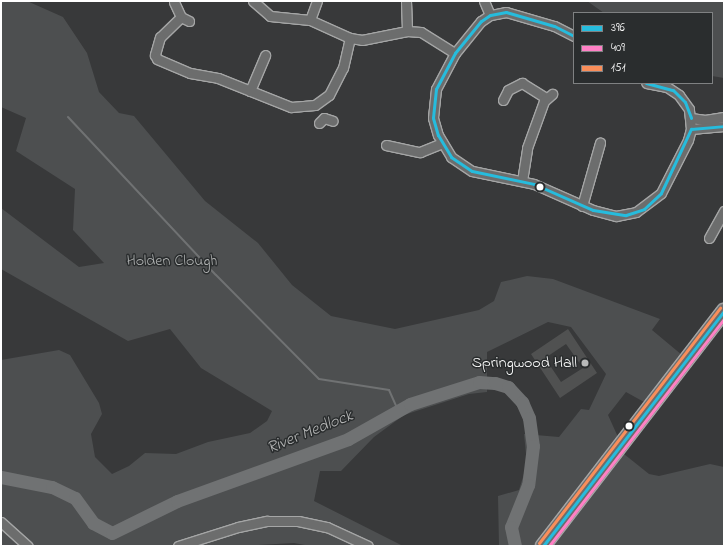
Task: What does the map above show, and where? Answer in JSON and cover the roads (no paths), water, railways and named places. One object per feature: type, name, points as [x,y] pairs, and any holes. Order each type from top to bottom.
[{"type":"highway","points":[[544,546],[724,311]]},
{"type":"street","points":[[253,1],[270,16],[310,20],[350,38],[362,40],[407,31],[426,34],[455,53]]},
{"type":"street","points":[[310,20],[317,1]]},
{"type":"street","points":[[406,1],[407,31]]},
{"type":"street","points":[[484,1],[490,15]]},
{"type":"street","points":[[174,2],[185,19],[160,38],[155,56],[157,59],[250,91],[291,107],[315,105],[329,95],[338,82],[350,38]]},
{"type":"street","points":[[573,36],[519,14],[490,15],[481,21],[455,53],[436,89],[433,105],[433,118],[442,143],[451,157],[472,171],[522,181],[582,206],[616,216],[644,208],[661,193],[688,140],[691,129],[691,118],[685,102],[673,90],[650,84]]},
{"type":"street","points":[[250,91],[265,55]]},
{"type":"street","points":[[503,100],[508,90],[522,83],[549,96],[527,148],[522,181]]},
{"type":"street","points":[[315,105],[321,121],[334,121]]},
{"type":"street","points":[[691,118],[705,120],[724,117]]},
{"type":"street","points":[[691,129],[724,126]]},
{"type":"street","points":[[389,141],[420,152],[442,143]]},
{"type":"street","points":[[582,206],[600,143]]},
{"type":"street","points":[[709,238],[724,211]]},
{"type":"street","points":[[178,546],[266,521],[298,521],[327,527],[368,546]]},
{"type":"street","points":[[1,522],[28,546]]},
{"type":"waterway","points":[[68,117],[216,275],[319,379],[389,390],[399,412]]},
{"type":"waterway","name":"River Medlock","points":[[1,477],[52,487],[75,498],[93,523],[112,533],[177,501],[348,439],[410,404],[479,382],[495,383],[508,387],[522,402],[529,418],[533,446],[528,485],[511,527],[515,546]]},
{"type":"place","name":"Springwood Hall","points":[[585,363]]},
{"type":"park label","name":"Holden Clough","points":[[172,261]]}]
